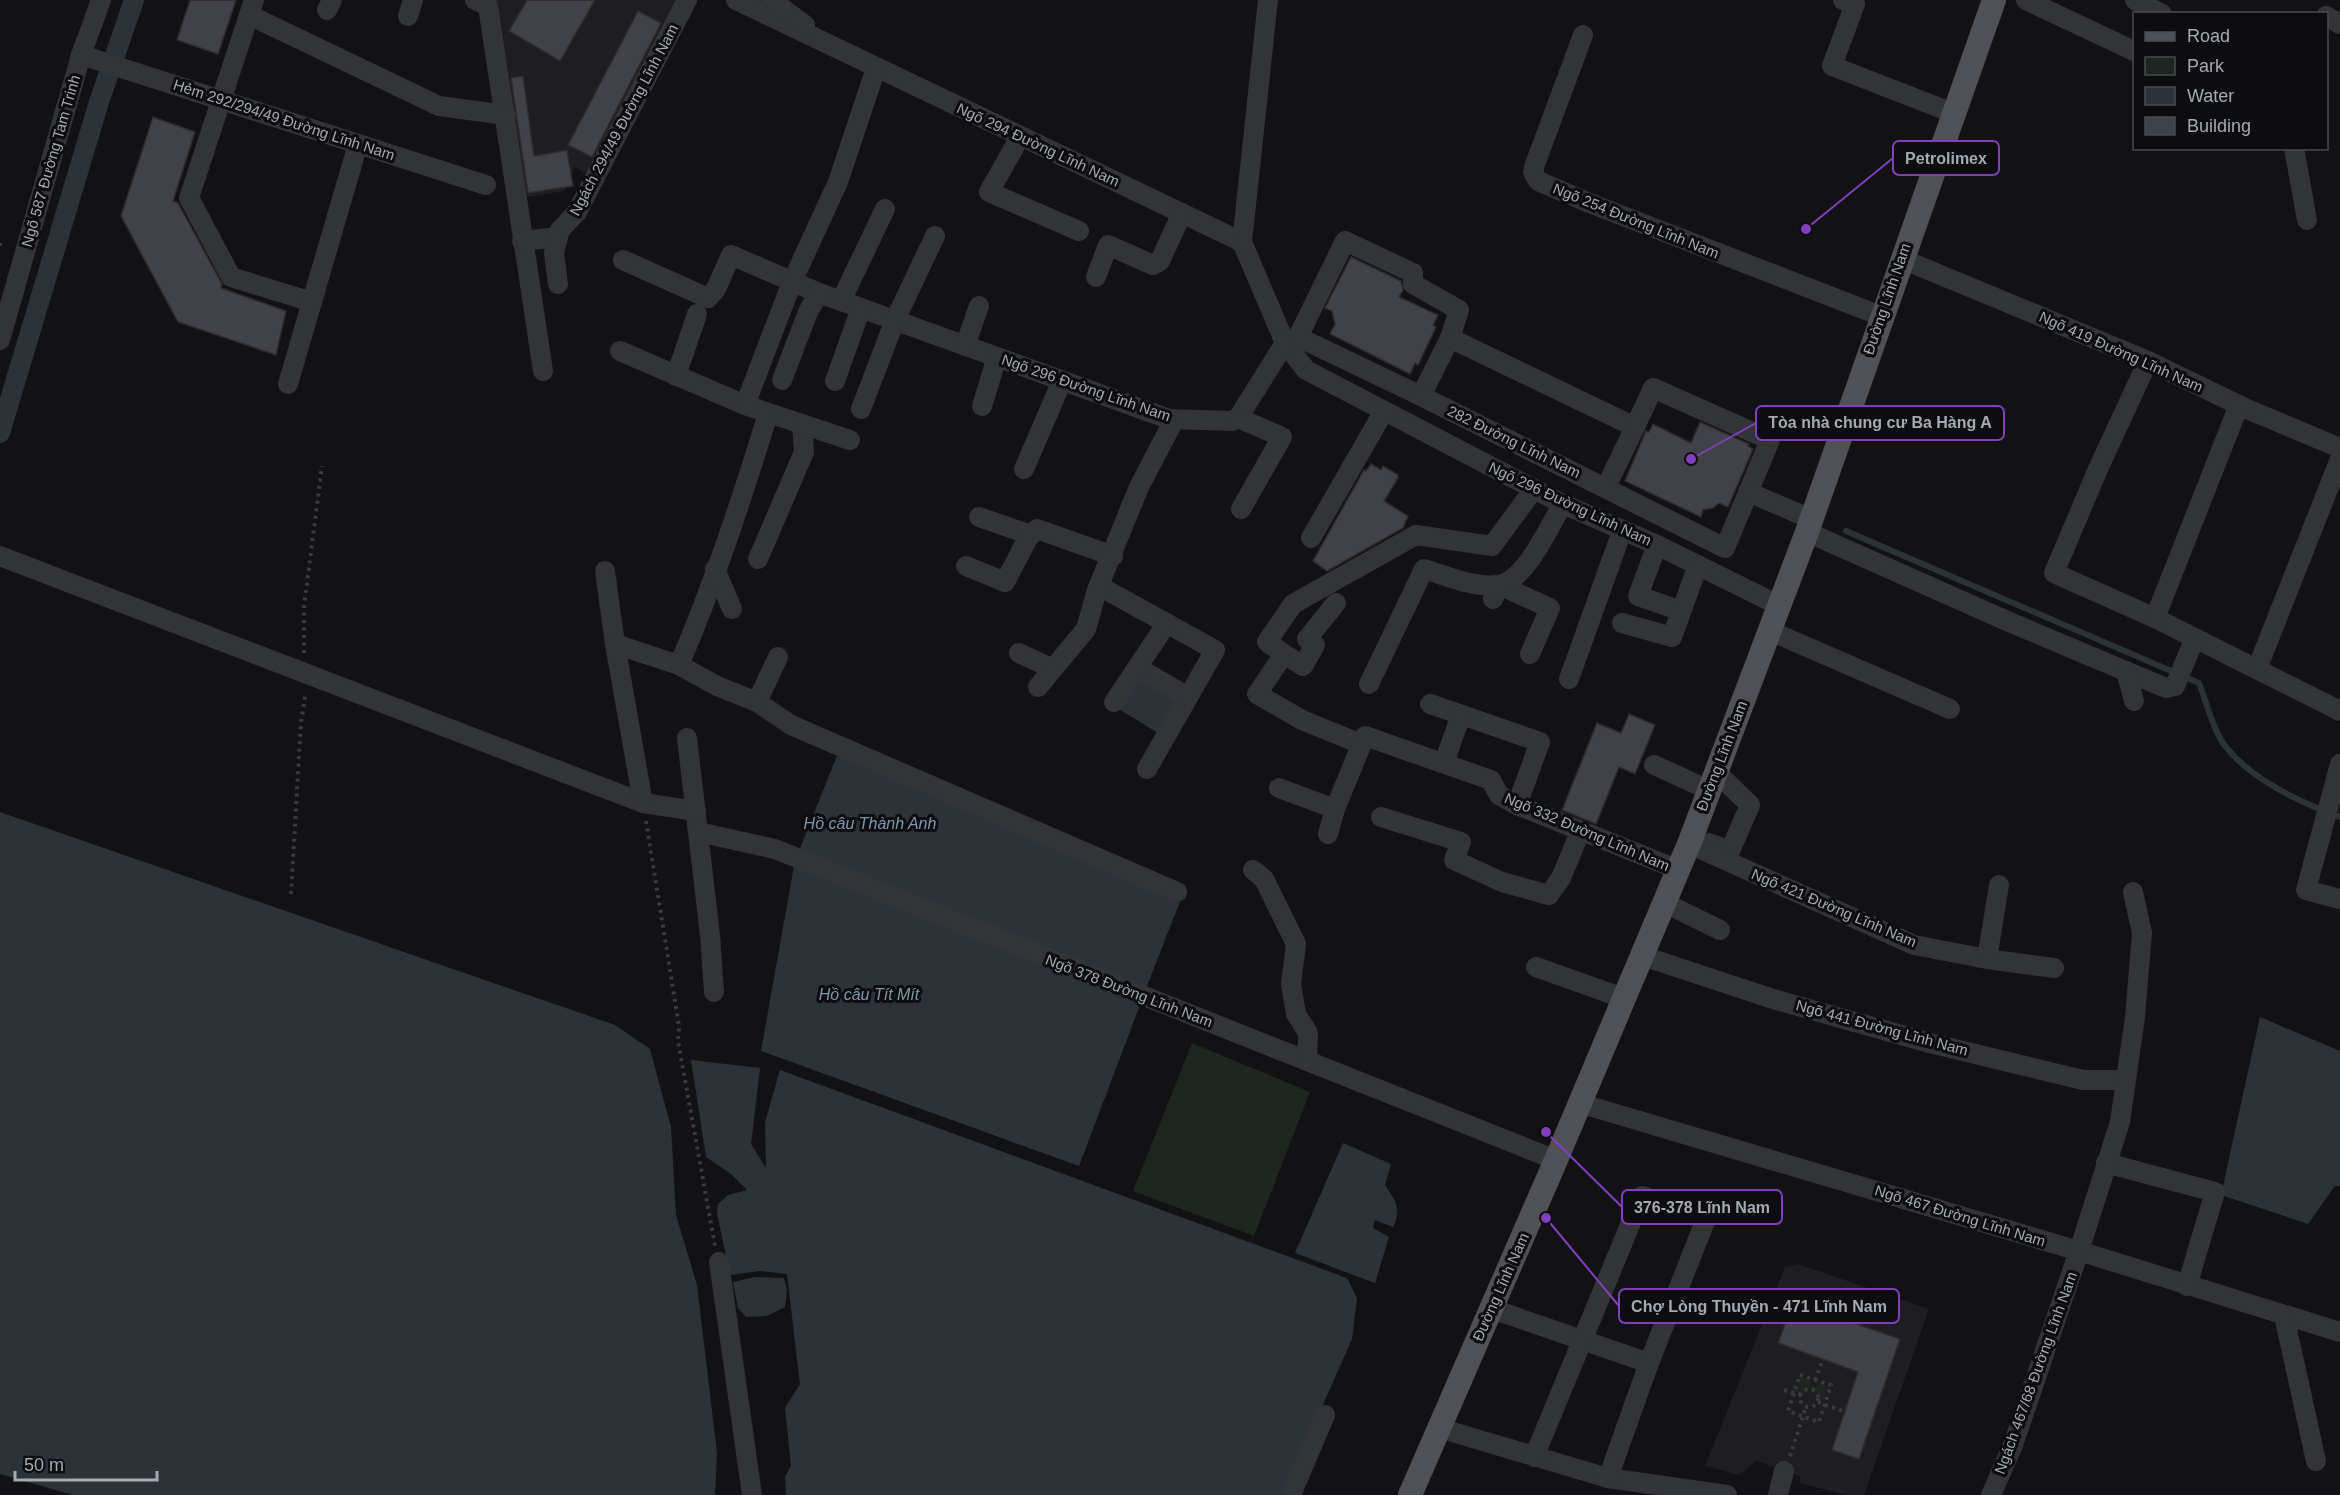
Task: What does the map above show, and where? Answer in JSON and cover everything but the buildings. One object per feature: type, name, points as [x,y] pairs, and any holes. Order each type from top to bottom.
[{"type":"main road","name":"Đường Lĩnh Nam","points":[[1410,1495],[1556,1160],[1690,840],[1809,526],[1994,0]]},
{"type":"street","name":"Ngõ 587 Đường Tam Trinh","points":[[3,332],[5,302],[81,55],[101,0]]},
{"type":"street","name":"Ngách 294/49 Đường Lĩnh Nam","points":[[558,237],[560,230],[577,212],[687,0]]},
{"type":"street","name":"Ngõ 294 Đường Lĩnh Nam","points":[[736,0],[1242,242]]},
{"type":"street","points":[[771,0],[832,46]]},
{"type":"street","points":[[1241,509],[1282,437],[1238,418],[1285,343],[1242,242],[1268,0]]},
{"type":"street","points":[[1843,0],[1855,4],[1832,66],[1953,114]]},
{"type":"street","points":[[2026,0],[2133,51]]},
{"type":"street","points":[[2135,0],[2158,12]]},
{"type":"street","points":[[482,3],[506,115],[522,241],[543,371]]},
{"type":"street","points":[[312,302],[231,277],[189,198],[252,8],[438,106],[506,115]]},
{"type":"street","name":"Ngõ 254 Đường Lĩnh Nam","points":[[1583,35],[1534,166],[1534,177],[1587,202],[1881,316]]},
{"type":"street","name":"Hẻm 292/294/49 Đường Lĩnh Nam","points":[[81,55],[486,185]]},
{"type":"street","points":[[745,405],[792,282],[838,182],[876,68]]},
{"type":"street","points":[[1020,136],[989,192],[1079,231]]},
{"type":"street","points":[[288,384],[358,144]]},
{"type":"street","points":[[2294,150],[2307,220]]},
{"type":"street","points":[[841,300],[885,208]]},
{"type":"street","points":[[1096,277],[1108,245],[1153,265],[1160,261],[1182,213]]},
{"type":"street","points":[[861,409],[895,320],[935,236]]},
{"type":"street","points":[[522,241],[558,237],[554,253],[558,284]]},
{"type":"street","name":"282 Đường Lĩnh Nam","points":[[1421,396],[1450,338],[1459,310],[1413,284],[1413,273],[1345,241],[1298,337],[1725,548],[1770,440],[1653,388],[1606,488]]},
{"type":"street","name":"Ngõ 296 Đường Lĩnh Nam","points":[[623,260],[708,298],[716,289],[731,255],[792,282],[816,300],[841,300],[1174,420],[1232,421],[1238,418]]},
{"type":"street","name":"Ngõ 419 Đường Lĩnh Nam","points":[[1902,259],[2148,362],[2239,405],[2340,448]]},
{"type":"street","points":[[786,381],[814,313],[816,300]]},
{"type":"street","points":[[965,346],[979,306]]},
{"type":"street","points":[[835,381],[861,308]]},
{"type":"street","points":[[676,376],[697,314]]},
{"type":"street","points":[[1450,338],[1635,427]]},
{"type":"street","name":"Ngõ 296 Đường Lĩnh Nam","points":[[1285,343],[1306,370],[1563,504],[1657,545],[1780,606]]},
{"type":"street","points":[[620,351],[768,414],[850,440]]},
{"type":"street","points":[[982,406],[997,357]]},
{"type":"street","points":[[2148,362],[2054,573],[2155,618],[2194,640],[2258,669],[2340,711]]},
{"type":"street","points":[[1024,469],[1062,381]]},
{"type":"street","points":[[2155,618],[2239,405]]},
{"type":"street","points":[[1311,538],[1384,411]]},
{"type":"street","points":[[679,665],[696,626],[768,414]]},
{"type":"street","points":[[1038,687],[1051,668],[1086,629],[1099,586],[1139,487],[1174,420]]},
{"type":"street","points":[[758,559],[804,452],[802,424]]},
{"type":"street","points":[[2258,669],[2340,459]]},
{"type":"street","points":[[1336,603],[1307,639],[1315,645],[1303,666],[1267,642],[1293,604],[1416,535],[1492,546],[1534,489]]},
{"type":"street","points":[[1748,492],[1809,526],[2007,621],[2166,688],[2175,686],[2194,640]]},
{"type":"street","points":[[1496,592],[1512,581],[1525,567],[1563,504]]},
{"type":"street","points":[[979,518],[1030,535]]},
{"type":"street","points":[[966,566],[1005,582],[1030,535],[1037,529],[1113,556]]},
{"type":"street","points":[[1569,679],[1622,531]]},
{"type":"street","points":[[1657,545],[1638,596],[1670,607]]},
{"type":"street","points":[[0,556],[644,803],[696,811]]},
{"type":"street","points":[[1622,623],[1672,637],[1698,565]]},
{"type":"street","points":[[715,569],[732,609]]},
{"type":"street","points":[[1369,684],[1424,569],[1550,608],[1530,654]]},
{"type":"street","points":[[605,571],[615,644],[644,803]]},
{"type":"street","points":[[1099,586],[1215,650],[1147,769]]},
{"type":"street","points":[[1114,702],[1167,623]]},
{"type":"street","points":[[1770,631],[1950,709]]},
{"type":"street","points":[[615,644],[679,665],[717,686],[757,702],[791,725],[1177,892]]},
{"type":"street","points":[[1019,653],[1051,668]]},
{"type":"street","points":[[1284,654],[1257,694],[1302,720],[1361,744],[1335,809],[1328,834]]},
{"type":"street","points":[[757,702],[778,657]]},
{"type":"street","points":[[1138,668],[1188,697]]},
{"type":"street","points":[[2126,671],[2134,701]]},
{"type":"street","points":[[1430,704],[1540,742],[1517,805]]},
{"type":"street","points":[[1444,763],[1461,715]]},
{"type":"street","name":"Ngõ 332 Đường Lĩnh Nam","points":[[1361,744],[1365,736],[1491,780],[1499,795],[1517,805],[1678,870]]},
{"type":"street","points":[[687,738],[714,992]]},
{"type":"street","points":[[2340,764],[2306,890],[2340,899]]},
{"type":"street","points":[[1654,765],[1712,781],[1750,805],[1730,851],[1690,840]]},
{"type":"street","points":[[1279,788],[1335,809]]},
{"type":"street","points":[[1381,817],[1461,842],[1454,860],[1502,882],[1549,895],[1561,878],[1580,832]]},
{"type":"street","name":"Ngõ 378 Đường Lĩnh Nam","points":[[698,832],[775,849],[1556,1160]]},
{"type":"street","name":"Ngõ 421 Đường Lĩnh Nam","points":[[1690,840],[1914,945],[1986,959],[2054,968]]},
{"type":"street","points":[[1253,870],[1264,879],[1296,944],[1292,984],[1296,1014],[1308,1033],[1307,1061]]},
{"type":"street","points":[[1986,959],[1999,885]]},
{"type":"street","name":"Ngách 467/68 Đường Lĩnh Nam","points":[[1991,1495],[2013,1445],[2120,1122],[2135,1017],[2142,933],[2133,892]]},
{"type":"street","points":[[1665,903],[1720,930]]},
{"type":"street","name":"Ngõ 441 Đường Lĩnh Nam","points":[[1643,956],[1773,999],[1930,1042],[2083,1080],[2125,1080]]},
{"type":"street","points":[[1536,967],[1623,998]]},
{"type":"street","name":"Ngõ 467 Đường Lĩnh Nam","points":[[1579,1103],[2079,1251],[2340,1332]]},
{"type":"street","points":[[2106,1163],[2216,1192],[2187,1286]]},
{"type":"street","points":[[1534,1457],[1642,1196],[1706,1219],[1649,1363],[1608,1478]]},
{"type":"street","points":[[719,1262],[752,1495]]},
{"type":"street","points":[[1492,1309],[1649,1363]]},
{"type":"street","points":[[2284,1316],[2316,1461]]},
{"type":"street","points":[[1292,1495],[1325,1415]]},
{"type":"street","points":[[1439,1428],[1608,1478],[1727,1495]]},
{"type":"street","points":[[1778,1495],[1784,1471]]},
{"type":"path","points":[[0,243],[0,249]]},
{"type":"path","points":[[291,894],[301,722],[307,673],[304,607],[322,466]]},
{"type":"path","points":[[644,803],[680,1026],[678,1041],[712,1238],[719,1262]]},
{"type":"path","points":[[1815,1380],[1823,1359]]},
{"type":"path","points":[[1800,1375],[1815,1380],[1831,1385],[1819,1422],[1788,1412],[1800,1375]]},
{"type":"path","points":[[1785,1390],[1801,1395]]},
{"type":"path","points":[[1806,1407],[1800,1400],[1803,1392],[1812,1390],[1818,1397],[1818,1401]]},
{"type":"path","points":[[1818,1401],[1845,1412]]},
{"type":"path","points":[[1806,1407],[1818,1401]]},
{"type":"path","points":[[1796,1438],[1806,1407]]},
{"type":"shaded area","points":[[482,0],[684,0],[592,177],[575,167],[565,191],[520,198]]},
{"type":"shaded area","points":[[1798,1264],[1929,1309],[1864,1495],[1847,1495],[1799,1483],[1800,1476],[1756,1461],[1739,1475],[1705,1466],[1785,1267]]},
{"type":"green space","points":[[1192,1043],[1310,1092],[1254,1236],[1133,1191]]},
{"type":"green space","points":[[1801,1377],[1811,1380],[1810,1385],[1816,1388],[1819,1382],[1828,1386],[1823,1400],[1816,1390],[1810,1388],[1800,1394],[1796,1392]]},
{"type":"water","points":[[1137,671],[1180,694],[1158,733],[1114,706]]},
{"type":"water","name":"Hồ câu Thành Anh","points":[[838,753],[1181,899],[1145,991],[799,851]]},
{"type":"water","points":[[0,812],[615,1025],[650,1049],[671,1127],[676,1215],[697,1285],[717,1453],[715,1495],[73,1495],[0,1474]]},
{"type":"water","name":"Hồ câu Tít Mít","points":[[794,866],[1140,1005],[1079,1166],[761,1051]]},
{"type":"water","points":[[2260,1017],[2340,1051],[2340,1186],[2334,1187],[2308,1224],[2221,1195]]},
{"type":"water","points":[[691,1060],[760,1068],[751,1144],[766,1168],[765,1122],[780,1070],[1347,1278],[1357,1298],[1352,1339],[1283,1495],[786,1495],[785,1477],[791,1466],[785,1408],[800,1384],[787,1274],[760,1271],[730,1275],[717,1213],[718,1204],[728,1195],[747,1190],[731,1174],[706,1157]]},
{"type":"water","points":[[1343,1143],[1391,1164],[1385,1185],[1394,1200],[1397,1215],[1393,1227],[1375,1220],[1373,1228],[1389,1237],[1375,1283],[1295,1253]]},
{"type":"water","points":[[755,1277],[784,1278],[787,1290],[785,1307],[767,1316],[746,1317],[738,1308],[733,1282]]},
{"type":"waterway","points":[[0,433],[99,102],[134,0]]},
{"type":"waterway","points":[[1846,531],[2199,683],[2218,734],[2237,759],[2278,789],[2340,817]]},
{"type":"place","name":"Petrolimex","points":[[1806,229]]},
{"type":"place","name":"Tòa nhà chung cư Ba Hàng A","points":[[1691,459]]},
{"type":"place","name":"376-378 Lĩnh Nam","points":[[1546,1132]]},
{"type":"place","name":"Chợ Lòng Thuyền - 471 Lĩnh Nam","points":[[1546,1218]]}]
